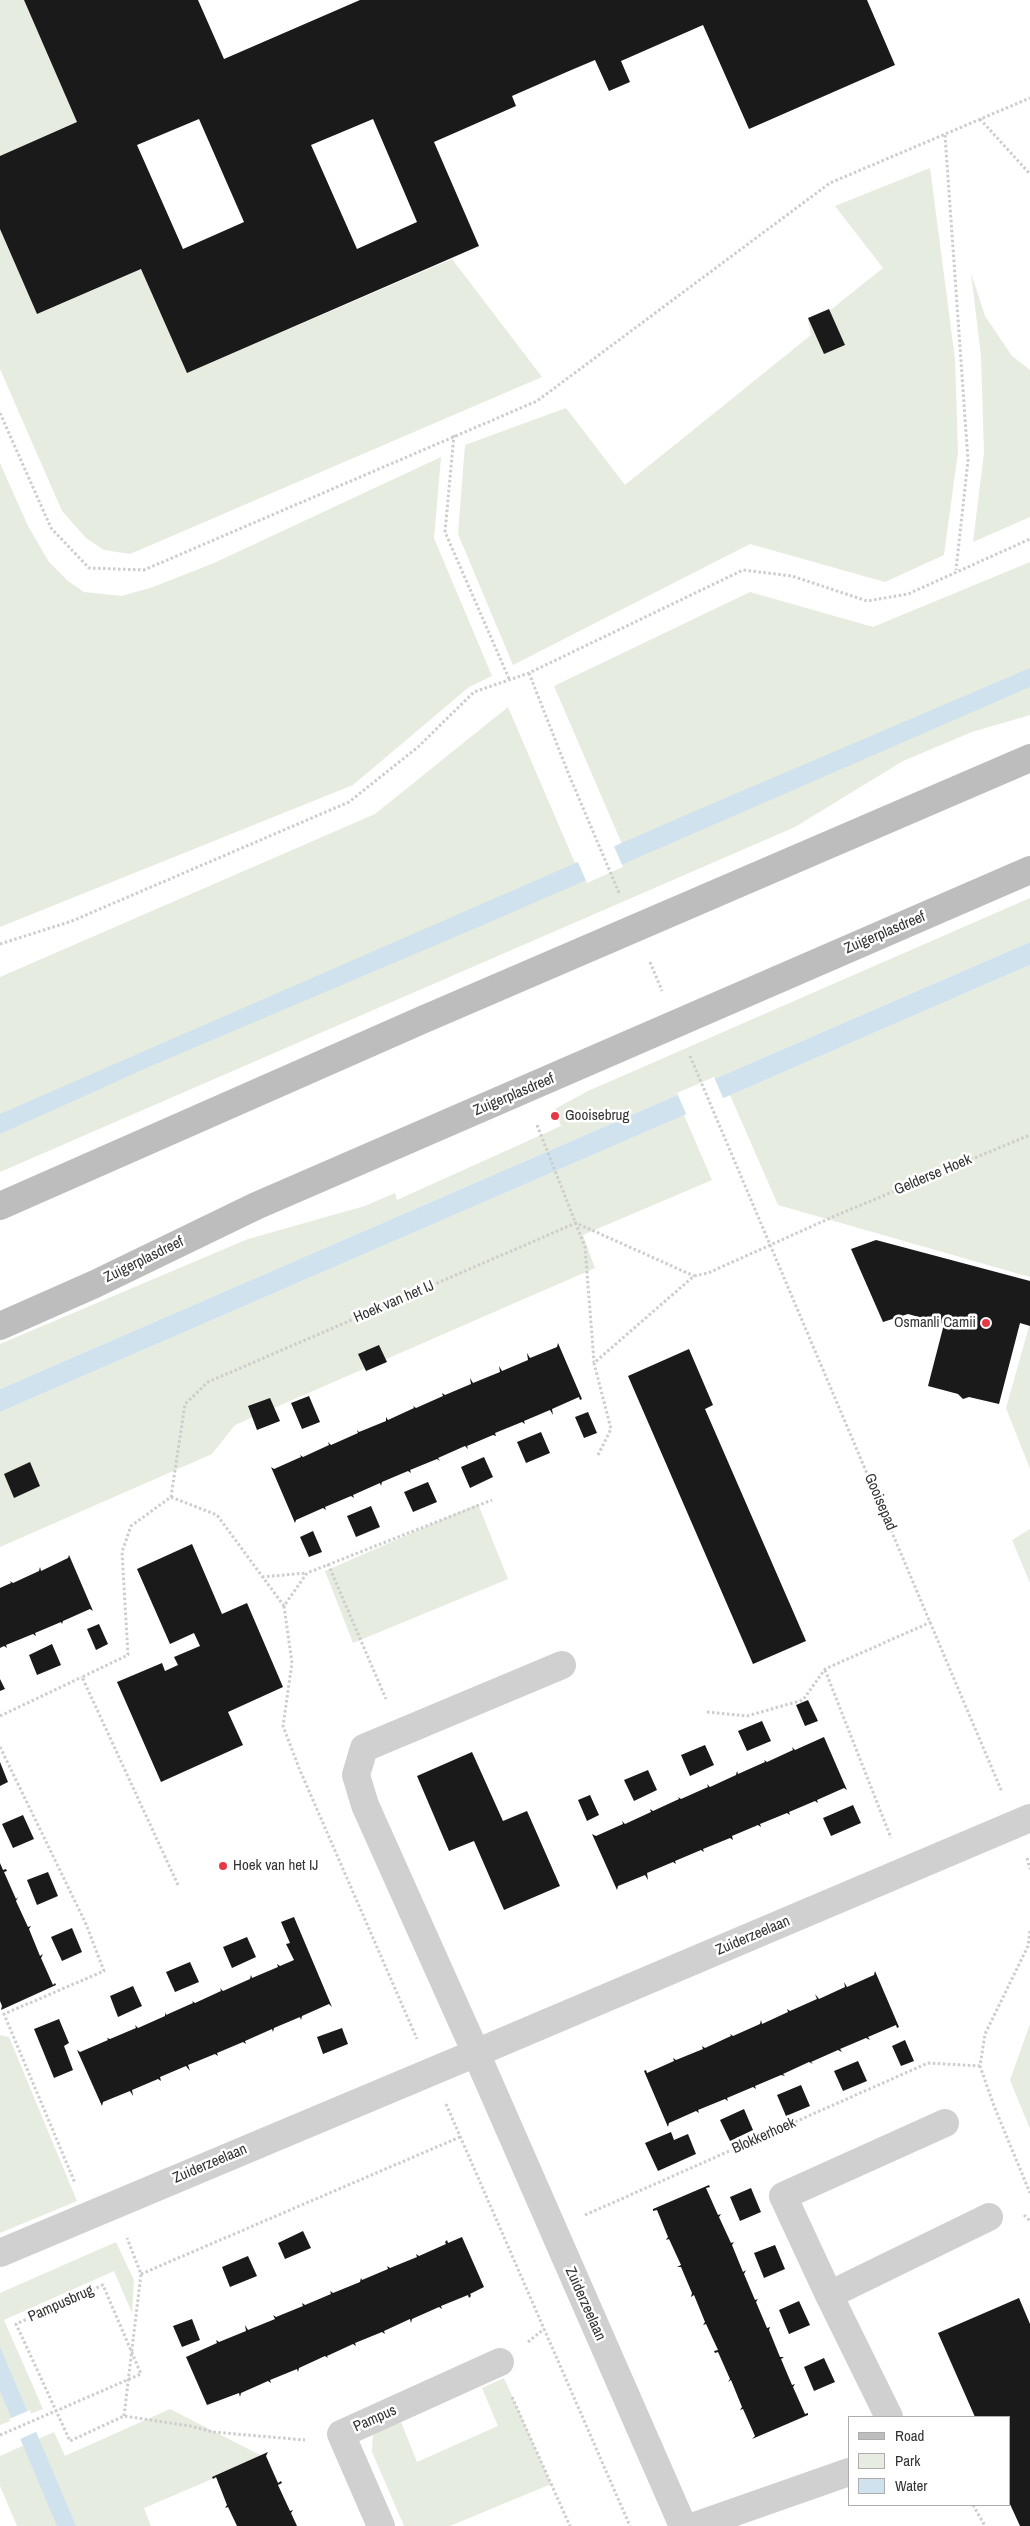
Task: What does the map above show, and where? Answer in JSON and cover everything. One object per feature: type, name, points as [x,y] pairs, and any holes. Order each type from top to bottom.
[{"type":"main road","points":[[0,1206],[448,1008],[1030,758]]},
{"type":"main road","name":"Zuigerplasdreef","points":[[0,1326],[95,1284],[256,1206],[1030,870]]},
{"type":"street","points":[[476,2053],[365,1805],[356,1775],[364,1748],[562,1665]]},
{"type":"street","name":"Zuiderzeelaan","points":[[0,2253],[1023,1822]]},
{"type":"street","name":"Zuiderzeelaan","points":[[476,2053],[683,2526]]},
{"type":"street","points":[[889,2416],[783,2196],[945,2123]]},
{"type":"street","points":[[829,2295],[989,2217]]},
{"type":"street","name":"Pampus","points":[[381,2526],[341,2434],[500,2362]]},
{"type":"street","points":[[695,2526],[848,2472]]},
{"type":"path","points":[[0,413],[51,528],[89,568],[144,570],[537,400],[830,183],[1030,98]]},
{"type":"path","points":[[980,119],[1030,174]]},
{"type":"path","points":[[945,135],[968,460],[956,571]]},
{"type":"path","points":[[454,435],[445,532],[510,681]]},
{"type":"path","points":[[1,944],[72,921],[349,802],[418,747],[474,692],[529,673],[744,570],[792,576],[867,601],[908,594],[1030,539]]},
{"type":"path","points":[[529,673],[569,775],[623,901]]},
{"type":"path","points":[[647,955],[666,1000]]},
{"type":"path","name":"Gooisepad","points":[[689,1054],[931,1622],[1023,1822]]},
{"type":"path","points":[[536,1125],[585,1247],[594,1363],[611,1429],[598,1455]]},
{"type":"path","name":"Gelderse Hoek","points":[[694,1276],[708,1273],[837,1215],[1030,1135]]},
{"type":"path","points":[[576,1223],[694,1276],[594,1363]]},
{"type":"path","name":"Hoek van het IJ","points":[[171,1497],[185,1404],[208,1382],[576,1223]]},
{"type":"path","points":[[0,1716],[128,1655],[122,1552],[131,1526],[171,1497],[217,1515],[284,1606],[292,1662],[284,1726],[299,1768],[630,2526]]},
{"type":"path","points":[[262,1577],[307,1573],[492,1500]]},
{"type":"path","points":[[328,1564],[400,1732]]},
{"type":"path","points":[[284,1606],[307,1573]]},
{"type":"path","points":[[706,1712],[747,1716],[803,1700],[825,1669],[931,1622]]},
{"type":"path","points":[[825,1669],[904,1871]]},
{"type":"path","points":[[82,1677],[178,1885]]},
{"type":"path","points":[[0,1747],[86,1924],[104,1971],[4,2014],[89,2215]]},
{"type":"path","points":[[1030,1932],[1028,1946],[985,2034],[980,2066],[994,2106],[1030,2193]]},
{"type":"path","name":"Blokkerhoek","points":[[553,2230],[928,2063],[980,2066]]},
{"type":"path","points":[[141,2274],[460,2137]]},
{"type":"path","points":[[114,2205],[141,2274],[124,2416],[190,2426],[213,2432],[303,2440],[341,2434]]},
{"type":"path","name":"Pampusbrug","points":[[0,2435],[42,2417],[51,2413],[60,2409],[68,2406],[118,2384],[142,2374],[102,2285],[16,2324],[29,2351],[53,2405],[57,2414],[70,2442],[124,2416]]},
{"type":"path","points":[[544,2330],[500,2362],[504,2378],[570,2526]]},
{"type":"path","points":[[975,2506],[985,2526]]},
{"type":"green space","points":[[0,0],[26,0],[79,124],[0,158]]},
{"type":"green space","points":[[930,168],[955,359],[958,452],[944,555],[885,582],[750,544],[513,665],[458,534],[465,445],[566,408],[625,485],[811,335],[808,320],[828,312],[883,268],[835,206]]},
{"type":"green space","points":[[0,220],[40,313],[144,268],[189,372],[452,259],[542,377],[130,554],[104,550],[86,538],[62,511],[0,369]]},
{"type":"green space","points":[[971,273],[985,316],[1012,356],[1030,370],[1030,517],[973,542],[984,453],[981,356]]},
{"type":"green space","points":[[441,457],[434,538],[492,676],[469,687],[353,785],[0,927],[0,463],[28,526],[49,562],[68,581],[84,592],[122,596],[153,587],[214,563]]},
{"type":"green space","points":[[1030,562],[1030,715],[972,732],[903,761],[795,827],[0,1172],[0,977],[375,814],[508,707],[575,863],[622,844],[554,686],[750,592],[873,627]]},
{"type":"green space","points":[[1030,898],[1030,942],[0,1389],[0,1344],[248,1239],[365,1206],[395,1193],[397,1200],[561,1126],[555,1109],[588,1091]]},
{"type":"green space","points":[[1030,965],[1030,1277],[778,1205],[730,1095]]},
{"type":"green space","points":[[684,1115],[712,1180],[583,1235],[595,1268],[235,1425],[212,1454],[0,1547],[0,1412]]},
{"type":"green space","points":[[1030,1323],[1030,1469],[1006,1408]]},
{"type":"green space","points":[[478,1504],[508,1579],[353,1643],[325,1571]]},
{"type":"green space","points":[[1030,1529],[1030,1583],[1012,1540]]},
{"type":"green space","points":[[1030,2024],[1030,2129],[1010,2080]]},
{"type":"green space","points":[[0,2035],[9,2037],[77,2201],[0,2233]]},
{"type":"green space","points":[[116,2242],[134,2280],[132,2313],[114,2271],[4,2320],[43,2409],[0,2425],[0,2293]]},
{"type":"green space","points":[[504,2378],[551,2484],[450,2526],[404,2526],[372,2452],[373,2434],[401,2422],[417,2462],[498,2426],[482,2388]]},
{"type":"green space","points":[[170,2409],[264,2457],[144,2508],[151,2526],[17,2526],[0,2486],[0,2456],[54,2432],[65,2456]]},
{"type":"water","points":[[1030,668],[1030,687],[483,925],[151,1066],[0,1134],[0,1114],[695,811]]},
{"type":"water","points":[[1030,942],[1030,965],[0,1412],[0,1389]]},
{"type":"water","points":[[0,2347],[76,2526],[57,2526],[0,2391]]},
{"type":"pier","points":[[613,844],[623,867],[587,883],[577,860]]},
{"type":"pier","points":[[714,1077],[724,1100],[687,1116],[677,1093]]},
{"type":"pier","points":[[30,2410],[38,2431],[18,2440],[9,2419]]},
{"type":"building","points":[[24,0],[198,0],[224,59],[360,0],[867,0],[895,65],[749,129],[703,25],[621,61],[630,82],[609,91],[595,60],[569,71],[512,96],[516,106],[434,142],[479,246],[187,373],[141,269],[37,314],[0,229],[0,156],[77,122]],"holes":[[[199,119],[244,222],[183,249],[137,145]],[[373,119],[417,222],[357,249],[311,145]]]},
{"type":"building","points":[[829,309],[845,345],[824,354],[808,318]]},
{"type":"building","name":"Osmanli Camii","points":[[876,1240],[1030,1281],[1030,1326],[1020,1323],[999,1404],[969,1397],[963,1399],[958,1394],[928,1386],[944,1324],[908,1314],[883,1322],[851,1249]]},
{"type":"building","points":[[558,1343],[582,1399],[580,1400],[579,1397],[552,1409],[553,1415],[550,1410],[524,1421],[525,1424],[522,1422],[495,1433],[496,1436],[493,1435],[467,1446],[468,1449],[465,1446],[438,1458],[440,1461],[437,1459],[410,1470],[411,1473],[408,1471],[382,1482],[381,1486],[380,1483],[353,1495],[354,1498],[351,1496],[325,1507],[326,1510],[323,1508],[296,1520],[295,1523],[271,1467],[274,1469],[301,1457],[300,1455],[303,1457],[329,1445],[328,1442],[331,1445],[358,1433],[357,1430],[359,1432],[386,1421],[386,1417],[388,1420],[414,1408],[413,1406],[416,1408],[443,1396],[442,1393],[445,1395],[471,1384],[470,1378],[473,1383],[500,1372],[499,1366],[502,1371],[528,1360],[527,1353],[530,1358],[557,1347]]},
{"type":"building","points":[[379,1345],[387,1362],[366,1371],[358,1354]]},
{"type":"building","points":[[689,1349],[713,1405],[705,1409],[806,1641],[753,1664],[628,1376]]},
{"type":"building","points":[[309,1396],[320,1422],[302,1429],[291,1403]]},
{"type":"building","points":[[270,1398],[280,1421],[257,1430],[248,1406]]},
{"type":"building","points":[[588,1412],[597,1433],[584,1438],[575,1417]]},
{"type":"building","points":[[541,1432],[550,1453],[526,1463],[517,1442]]},
{"type":"building","points":[[484,1457],[493,1477],[470,1488],[461,1467]]},
{"type":"building","points":[[30,1462],[40,1486],[14,1498],[4,1474]]},
{"type":"building","points":[[428,1482],[437,1502],[413,1512],[404,1492]]},
{"type":"building","points":[[371,1506],[380,1527],[356,1537],[347,1516]]},
{"type":"building","points":[[313,1531],[322,1552],[309,1557],[300,1537]]},
{"type":"building","points":[[192,1544],[222,1614],[247,1603],[283,1687],[228,1712],[243,1745],[161,1782],[117,1682],[162,1663],[165,1671],[178,1665],[174,1657],[200,1646],[194,1633],[170,1644],[137,1569]]},
{"type":"building","points":[[69,1555],[93,1611],[90,1609],[63,1621],[62,1624],[61,1622],[35,1633],[36,1636],[33,1634],[6,1645],[7,1648],[4,1646],[0,1648],[0,1588],[11,1583],[10,1581],[13,1583],[39,1571],[40,1567],[41,1571],[68,1558]]},
{"type":"building","points":[[99,1624],[108,1644],[96,1650],[87,1629]]},
{"type":"building","points":[[52,1644],[61,1665],[37,1675],[29,1655]]},
{"type":"building","points":[[0,1679],[5,1689],[0,1691]]},
{"type":"building","points":[[808,1700],[818,1721],[805,1726],[796,1705]]},
{"type":"building","points":[[762,1721],[771,1741],[747,1751],[738,1731]]},
{"type":"building","points":[[824,1737],[847,1790],[844,1788],[817,1800],[818,1803],[815,1801],[789,1812],[790,1815],[787,1813],[760,1824],[761,1827],[758,1825],[732,1836],[733,1840],[730,1838],[703,1849],[704,1852],[701,1850],[675,1861],[676,1864],[673,1862],[647,1873],[648,1880],[645,1875],[618,1886],[617,1890],[592,1834],[596,1836],[623,1824],[622,1821],[625,1824],[651,1812],[650,1809],[653,1811],[679,1799],[678,1797],[681,1799],[708,1787],[707,1784],[710,1787],[736,1775],[737,1771],[738,1774],[765,1762],[764,1760],[767,1762],[793,1750],[792,1747],[795,1750]]},
{"type":"building","points":[[705,1745],[714,1765],[690,1776],[681,1755]]},
{"type":"building","points":[[472,1752],[503,1821],[527,1811],[560,1886],[504,1910],[474,1841],[449,1851],[417,1776]]},
{"type":"building","points":[[0,1762],[8,1782],[0,1786]]},
{"type":"building","points":[[648,1770],[657,1790],[634,1801],[624,1780]]},
{"type":"building","points":[[590,1795],[599,1815],[587,1821],[578,1800]]},
{"type":"building","points":[[853,1805],[861,1823],[831,1836],[823,1818]]},
{"type":"building","points":[[23,1815],[34,1839],[13,1848],[2,1824]]},
{"type":"building","points":[[0,1863],[3,1870],[6,1869],[7,1871],[4,1872],[16,1899],[18,1897],[16,1901],[28,1927],[31,1926],[29,1929],[40,1956],[43,1954],[41,1958],[53,1985],[55,1983],[56,1985],[1,2010],[2,2006],[0,2001]]},
{"type":"building","points":[[48,1872],[58,1896],[37,1905],[27,1880]]},
{"type":"building","points":[[294,1917],[332,2007],[329,2004],[302,2016],[301,2020],[300,2017],[274,2028],[273,2032],[272,2029],[245,2041],[246,2044],[243,2042],[217,2053],[218,2056],[215,2054],[188,2065],[190,2071],[186,2066],[160,2077],[161,2081],[158,2079],[132,2090],[133,2096],[130,2091],[103,2102],[102,2106],[77,2050],[80,2052],[108,2040],[107,2038],[110,2039],[136,2028],[135,2025],[138,2028],[165,2016],[165,2012],[166,2015],[193,2003],[192,2001],[195,2003],[221,1991],[220,1988],[223,1991],[250,1979],[251,1975],[252,1978],[278,1967],[277,1964],[280,1966],[294,1960],[286,1944],[290,1943],[281,1922]]},
{"type":"building","points":[[72,1928],[82,1952],[62,1961],[51,1937]]},
{"type":"building","points":[[247,1937],[256,1957],[232,1968],[223,1947]]},
{"type":"building","points":[[190,1962],[199,1982],[175,1992],[166,1972]]},
{"type":"building","points":[[875,1971],[899,2027],[897,2028],[896,2025],[868,2037],[870,2040],[866,2038],[840,2049],[842,2052],[838,2050],[811,2062],[813,2064],[809,2062],[783,2074],[785,2076],[781,2075],[755,2086],[756,2089],[753,2087],[727,2098],[728,2101],[725,2099],[698,2110],[699,2113],[696,2111],[669,2123],[668,2127],[644,2071],[646,2070],[647,2073],[674,2061],[673,2058],[676,2060],[703,2049],[702,2046],[705,2048],[731,2036],[730,2034],[733,2036],[760,2024],[761,2020],[762,2024],[788,2012],[787,2009],[790,2011],[817,1999],[815,1994],[819,1999],[845,1987],[844,1982],[847,1987],[874,1975]]},
{"type":"building","points":[[133,1986],[142,2006],[118,2017],[110,1996]]},
{"type":"building","points":[[59,2019],[69,2043],[64,2046],[73,2070],[54,2078],[34,2029]]},
{"type":"building","points":[[342,2028],[348,2044],[323,2054],[317,2037]]},
{"type":"building","points":[[905,2040],[914,2061],[901,2066],[892,2046]]},
{"type":"building","points":[[858,2061],[867,2081],[843,2091],[834,2071]]},
{"type":"building","points":[[801,2085],[810,2106],[786,2116],[777,2095]]},
{"type":"building","points":[[744,2109],[753,2130],[730,2141],[720,2120]]},
{"type":"building","points":[[671,2132],[674,2140],[688,2134],[696,2154],[658,2171],[645,2143]]},
{"type":"building","points":[[709,2185],[710,2187],[706,2188],[718,2215],[721,2214],[719,2217],[731,2243],[734,2242],[732,2245],[743,2272],[746,2270],[744,2274],[755,2300],[758,2299],[756,2302],[767,2328],[770,2327],[769,2330],[780,2357],[784,2357],[781,2359],[792,2385],[795,2384],[793,2387],[805,2414],[808,2413],[808,2415],[752,2439],[755,2436],[743,2409],[740,2410],[742,2407],[731,2380],[728,2382],[730,2379],[718,2352],[715,2353],[714,2351],[718,2350],[706,2324],[703,2325],[705,2322],[694,2295],[691,2297],[692,2293],[681,2267],[677,2267],[681,2265],[669,2239],[666,2240],[668,2237],[657,2210],[653,2211],[653,2209]]},
{"type":"building","points":[[751,2188],[761,2212],[740,2221],[730,2197]]},
{"type":"building","points":[[303,2231],[311,2248],[285,2259],[278,2243]]},
{"type":"building","points":[[462,2237],[484,2287],[470,2294],[469,2298],[468,2295],[441,2306],[442,2309],[439,2307],[412,2319],[411,2323],[410,2319],[384,2331],[385,2334],[382,2332],[355,2343],[356,2346],[353,2344],[327,2356],[328,2358],[325,2356],[299,2368],[298,2372],[297,2369],[270,2380],[271,2383],[268,2381],[241,2393],[240,2397],[239,2393],[207,2405],[186,2357],[217,2343],[216,2340],[219,2342],[246,2331],[245,2325],[248,2330],[275,2319],[273,2315],[276,2317],[303,2306],[302,2303],[305,2305],[331,2294],[330,2291],[333,2293],[360,2282],[361,2278],[362,2280],[388,2269],[387,2266],[390,2268],[417,2257],[416,2254],[419,2256],[446,2244],[447,2240],[448,2243]]},
{"type":"building","points":[[775,2245],[785,2269],[764,2278],[754,2253]]},
{"type":"building","points":[[248,2256],[257,2276],[230,2287],[222,2267]]},
{"type":"building","points":[[1019,2298],[1030,2324],[1030,2526],[1020,2526],[1010,2504],[1010,2416],[975,2416],[938,2333]]},
{"type":"building","points":[[799,2301],[810,2325],[789,2334],[779,2310]]},
{"type":"building","points":[[192,2319],[200,2340],[182,2347],[173,2326]]},
{"type":"building","points":[[824,2358],[835,2382],[814,2391],[804,2367]]},
{"type":"building","points":[[268,2452],[266,2456],[278,2483],[281,2481],[282,2483],[278,2485],[290,2511],[293,2510],[291,2513],[297,2526],[237,2526],[228,2507],[225,2508],[227,2505],[216,2477],[213,2479],[212,2477]]},
{"type":"place","name":"Gooisebrug","points":[[555,1116]]},
{"type":"place","name":"Osmanli Camii","points":[[986,1323]]},
{"type":"place","name":"Hoek van het IJ","points":[[223,1866]]}]
